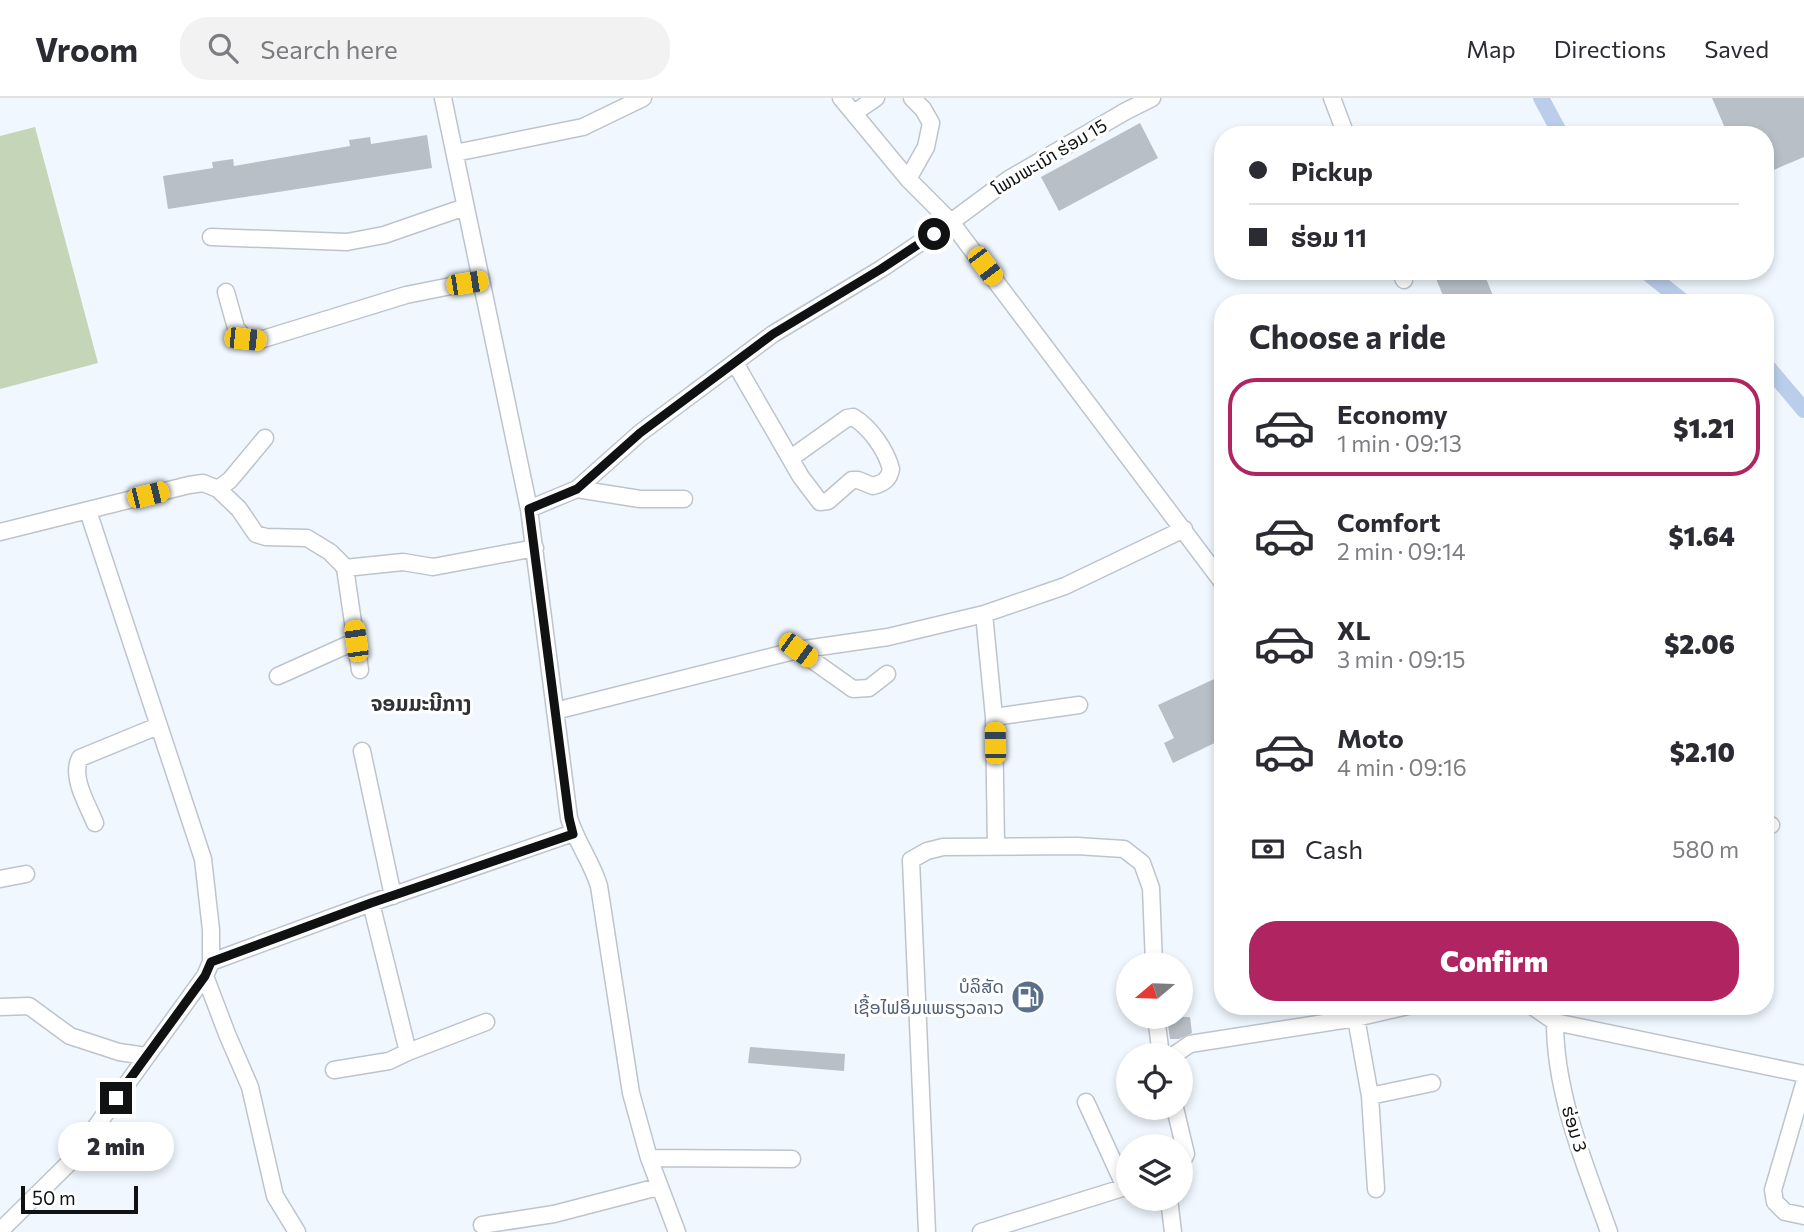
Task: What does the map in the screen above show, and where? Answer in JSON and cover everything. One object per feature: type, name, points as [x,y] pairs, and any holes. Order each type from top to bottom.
[{"type":"street","points":[[443,98],[529,509],[569,818],[573,834],[595,873],[599,886],[632,1093],[658,1187],[677,1232]]},
{"type":"street","points":[[455,153],[583,127],[643,98]]},
{"type":"street","points":[[841,98],[908,179],[951,222],[1214,570]]},
{"type":"street","points":[[854,113],[876,98]]},
{"type":"street","points":[[908,179],[926,147],[931,123],[923,109],[912,98]]},
{"type":"street","name":"ໂພນພະເນົາ ຮ່ອມ 15","points":[[577,489],[640,433],[773,334],[881,269],[1009,179],[1152,98]]},
{"type":"street","points":[[1332,98],[1343,126]]},
{"type":"street","points":[[211,237],[347,242],[384,235],[465,207]]},
{"type":"street","points":[[226,292],[236,328],[245,339],[260,340],[406,295],[481,280]]},
{"type":"street","points":[[735,363],[791,458],[820,502],[824,503],[852,480],[873,486],[886,480],[891,469],[888,456],[861,422],[853,417],[846,418],[791,458]]},
{"type":"street","points":[[218,489],[230,480],[265,438]]},
{"type":"street","points":[[0,532],[203,483],[218,489],[239,509],[256,534],[266,537],[307,538],[330,552],[345,568],[360,670]]},
{"type":"street","points":[[529,509],[577,489],[640,499],[684,499]]},
{"type":"street","points":[[88,511],[203,859],[211,930],[208,969],[227,1034],[250,1087],[275,1196],[298,1232]]},
{"type":"street","points":[[555,711],[798,650],[888,637],[984,614],[1065,586],[1184,528]]},
{"type":"street","points":[[345,568],[403,562],[433,568],[535,548]]},
{"type":"street","points":[[984,614],[994,717],[996,846]]},
{"type":"street","points":[[278,676],[356,641]]},
{"type":"street","points":[[798,650],[853,690],[869,688],[887,674]]},
{"type":"street","points":[[994,717],[1079,705]]},
{"type":"street","points":[[95,823],[77,774],[80,758],[158,726]]},
{"type":"street","points":[[362,751],[393,896]]},
{"type":"street","points":[[0,1231],[71,1161],[208,969],[371,903],[573,834]]},
{"type":"street","points":[[927,1232],[911,860],[927,851],[943,847],[1124,849],[1142,863],[1151,888],[1154,952]]},
{"type":"street","points":[[0,879],[26,874]]},
{"type":"street","points":[[371,903],[408,1052]]},
{"type":"street","points":[[0,1007],[29,1006],[70,1036],[119,1052],[146,1056]]},
{"type":"street","points":[[1193,1044],[1369,1015]]},
{"type":"street","points":[[1545,1015],[1555,1022],[1804,1074]]},
{"type":"street","points":[[1356,1018],[1370,1096],[1376,1189]]},
{"type":"street","points":[[334,1070],[389,1061],[486,1022]]},
{"type":"street","name":"ຮ່ອມ 3","points":[[1555,1022],[1555,1048],[1568,1110],[1609,1232]]},
{"type":"street","points":[[1370,1096],[1432,1083]]},
{"type":"street","points":[[1804,1084],[1773,1190],[1774,1202],[1785,1212],[1804,1216]]},
{"type":"street","points":[[1086,1102],[1116,1163]]},
{"type":"street","points":[[649,1158],[792,1158]]},
{"type":"street","points":[[482,1224],[554,1214],[658,1187]]},
{"type":"street","points":[[981,1232],[1116,1189]]},
{"type":"street","points":[[1170,1211],[1173,1232]]},
{"type":"green space","points":[[35,127],[98,363],[0,389],[0,136]]},
{"type":"building","points":[[1712,98],[1804,98],[1804,157],[1774,170],[1774,126],[1724,126]]},
{"type":"building","points":[[1140,123],[1158,158],[1059,211],[1041,177]]},
{"type":"building","points":[[427,135],[432,168],[168,209],[163,176],[213,168],[212,162],[233,159],[234,166],[350,146],[349,140],[370,137],[371,144]]},
{"type":"building","points":[[1437,280],[1487,280],[1492,294],[1442,294]]},
{"type":"building","points":[[1214,679],[1214,743],[1173,763],[1164,743],[1174,738],[1158,705]]},
{"type":"building","points":[[1169,1029],[1192,1029],[1192,1033],[1179,1039],[1170,1039]]},
{"type":"building","points":[[750,1047],[845,1054],[844,1071],[748,1063]]},
{"type":"waterway","points":[[1541,98],[1556,126]]},
{"type":"waterway","points":[[1656,280],[1674,294]]},
{"type":"waterway","points":[[1774,374],[1804,410]]},
{"type":"place","name":"ບໍລິສັດ ເຊື້ອໄຟອິມແພຣຽວລາວ","points":[[1028,997]]},
{"type":"district","name":"ຈອມມະນີກາງ","points":[[421,704]]},
{"type":"route","points":[[116,1098],[205,976],[211,962],[371,903],[573,834],[529,509],[577,489],[640,433],[773,334],[934,234]]}]
